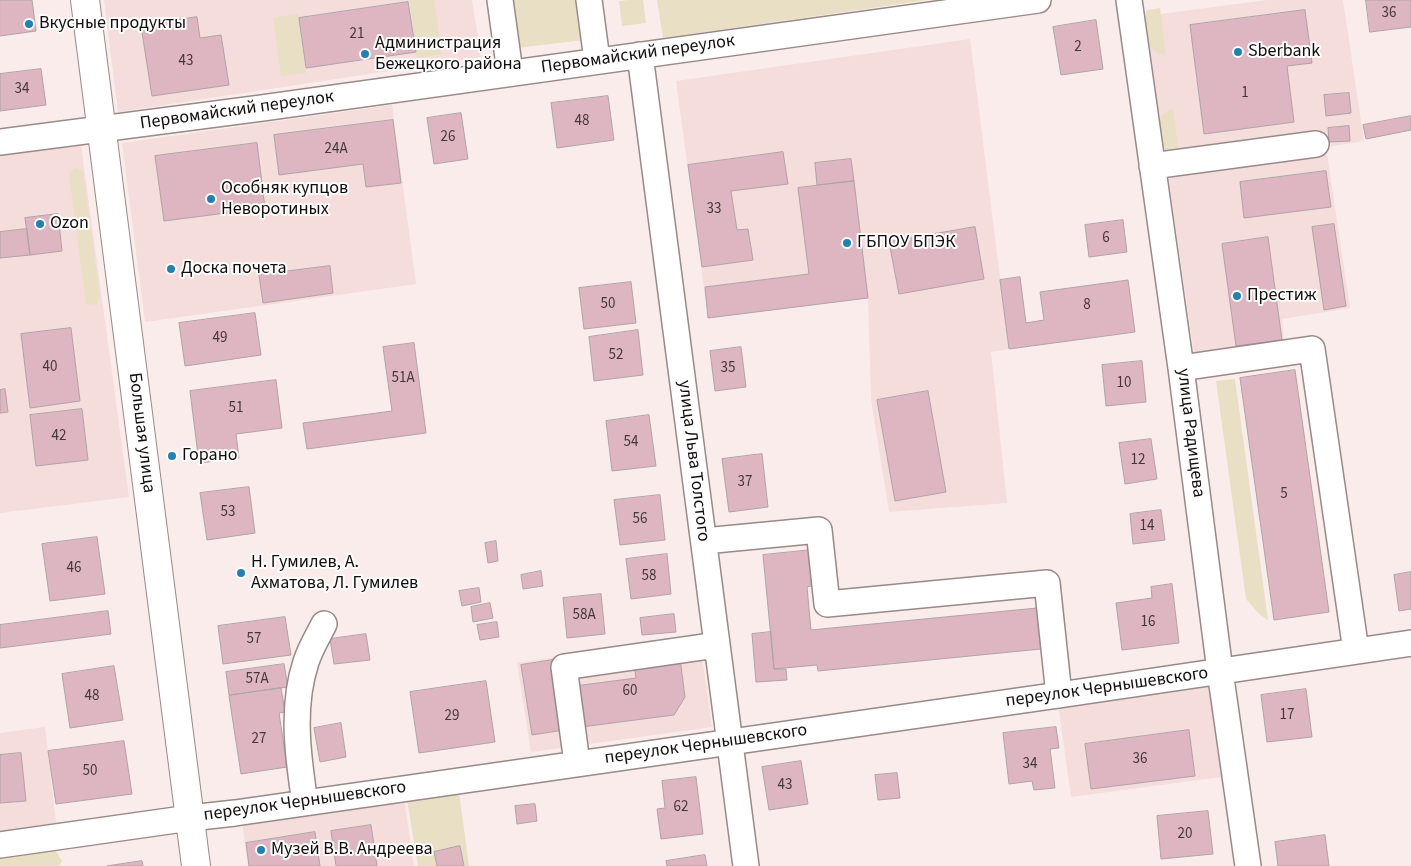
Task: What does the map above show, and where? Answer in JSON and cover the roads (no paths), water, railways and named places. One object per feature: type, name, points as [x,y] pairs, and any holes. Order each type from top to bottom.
[{"type":"main road","name":"Большая улица","points":[[85,0],[196,866]]},
{"type":"street","points":[[500,0],[510,72]]},
{"type":"street","points":[[589,0],[597,60]]},
{"type":"street","name":"Первомайский переулок","points":[[0,142],[262,108],[1038,0]]},
{"type":"street","name":"улица Радищева","points":[[1129,0],[1182,368],[1220,671],[1248,866]]},
{"type":"street","name":"улица Льва Толстого","points":[[640,55],[746,866]]},
{"type":"street","points":[[1152,166],[1316,144]]},
{"type":"street","points":[[1182,368],[1312,349],[1356,650]]},
{"type":"street","points":[[704,541],[819,530],[827,604],[1047,583],[1059,695]]},
{"type":"street","points":[[305,803],[298,748],[298,702],[306,661],[324,624]]},
{"type":"street","name":"переулок Чернышевского","points":[[0,845],[305,803],[1411,643]]},
{"type":"street","points":[[578,763],[564,668],[717,645]]},
{"type":"place","name":"Вкусные продукты","points":[[29,24]]},
{"type":"place","name":"Sberbank","points":[[1238,52]]},
{"type":"place","name":"Администрация Бежецкого района","points":[[365,54]]},
{"type":"place","name":"Особняк купцов Неворотиных","points":[[211,199]]},
{"type":"place","name":"Ozon","points":[[40,224]]},
{"type":"place","name":"ГБПОУ БПЭК","points":[[847,243]]},
{"type":"place","name":"Доска почета","points":[[171,269]]},
{"type":"place","name":"Престиж","points":[[1237,296]]},
{"type":"place","name":"Горано","points":[[172,456]]},
{"type":"place","name":"Н. Гумилев, А. Ахматова, Л. Гумилев","points":[[241,573]]},
{"type":"place","name":"Музей В.В. Андреева","points":[[261,850]]}]
